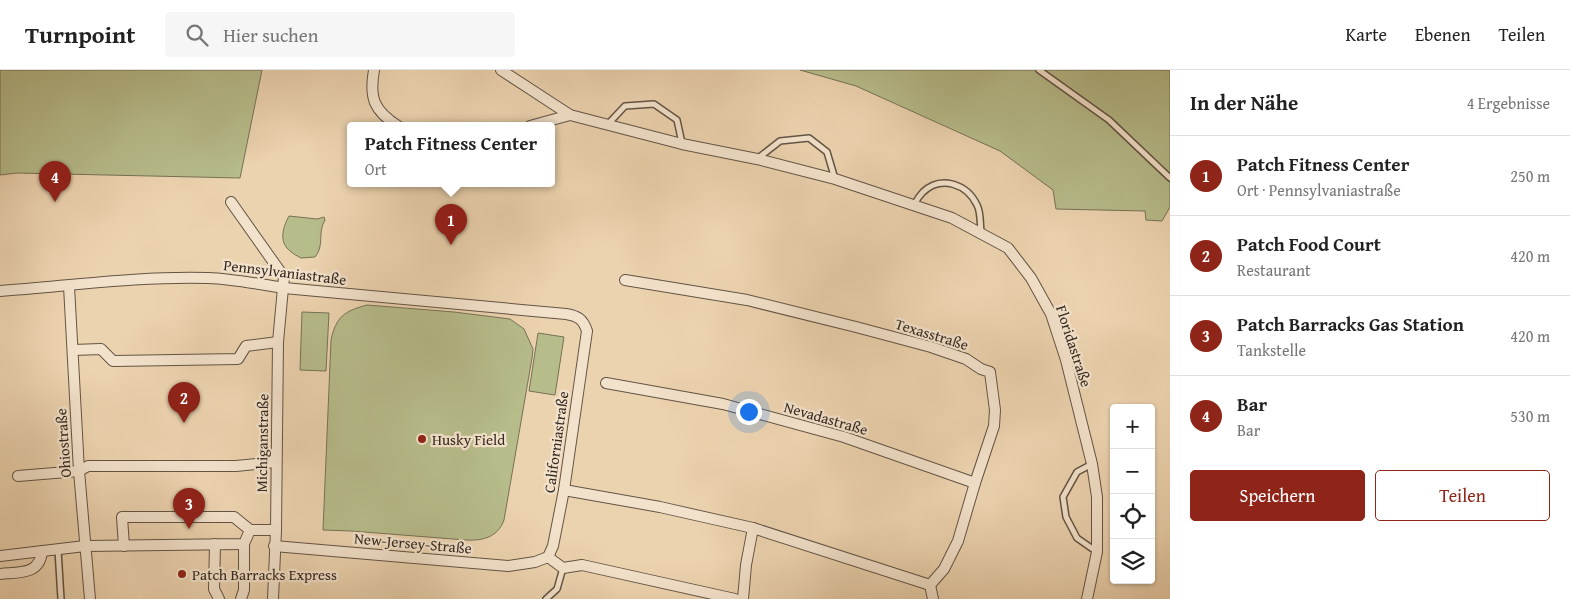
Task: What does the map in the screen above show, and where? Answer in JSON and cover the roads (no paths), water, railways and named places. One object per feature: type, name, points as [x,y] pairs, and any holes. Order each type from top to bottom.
[{"type":"street","points":[[374,70],[371,85],[374,104],[384,117],[392,122]]},
{"type":"street","name":"Floridastraße","points":[[501,70],[570,115],[682,144],[757,159],[835,180],[952,218],[1008,248],[1031,278],[1051,314],[1066,360],[1092,464],[1097,497],[1097,552],[1087,599]]},
{"type":"street","name":"Floridastraße","points":[[545,122],[570,115]]},
{"type":"street","points":[[230,202],[284,277],[284,288]]},
{"type":"street","name":"Pennsylvaniastraße","points":[[0,291],[138,280],[208,278],[284,288],[566,314],[580,318],[587,331]]},
{"type":"street","name":"Texasstraße","points":[[625,280],[747,300],[856,327],[931,347],[966,359],[981,369],[990,372],[995,410],[994,426],[958,540],[944,569],[934,578],[930,585]]},
{"type":"street","name":"Ohiostraße","points":[[69,286],[90,599]]},
{"type":"street","name":"Michiganstraße","points":[[273,599],[276,530],[278,342],[284,288]]},
{"type":"street","name":"Californiastraße","points":[[548,557],[553,546],[564,490],[587,331]]},
{"type":"street","points":[[73,350],[101,349],[113,361],[238,359],[246,346],[278,342]]},
{"type":"street","name":"Nevadastraße","points":[[606,383],[722,404],[841,436],[975,483]]},
{"type":"street","points":[[18,476],[80,471],[88,466],[236,466],[276,462]]},
{"type":"street","points":[[564,490],[754,528],[930,585],[933,599]]},
{"type":"street","points":[[124,546],[122,517],[234,517],[250,530],[276,530]]},
{"type":"street","points":[[743,599],[746,565],[754,528]]},
{"type":"street","points":[[241,599],[244,590],[244,544],[250,530]]},
{"type":"street","points":[[215,544],[214,589],[219,599]]},
{"type":"street","points":[[0,556],[85,546],[244,544]]},
{"type":"street","name":"New-Jersey-Straße","points":[[274,546],[508,566],[535,562],[548,557]]},
{"type":"street","points":[[0,574],[29,570],[38,566],[42,551]]},
{"type":"street","points":[[548,557],[563,568],[582,565],[735,599]]},
{"type":"lane","points":[[1039,70],[1109,120],[1170,178]]},
{"type":"lane","points":[[608,124],[625,106],[654,104],[677,120],[682,144]]},
{"type":"lane","points":[[757,159],[780,140],[809,138],[827,152],[835,180]]},
{"type":"lane","points":[[914,205],[922,193],[930,187],[940,183],[954,184],[966,190],[978,206],[981,233]]},
{"type":"lane","points":[[1092,464],[1077,472],[1063,497],[1066,517],[1077,538],[1097,552]]},
{"type":"lane","points":[[58,549],[61,599]]},
{"type":"lane","points":[[546,599],[557,589],[563,568]]},
{"type":"place","name":"Bar","points":[[55,202]]},
{"type":"place","name":"Patch Fitness Center","points":[[451,245]]},
{"type":"place","name":"Patch Food Court","points":[[184,423]]},
{"type":"place","name":"Husky Field","points":[[422,439]]},
{"type":"place","name":"Patch Barracks Gas Station","points":[[189,529]]},
{"type":"place","name":"Patch Barracks Express","points":[[182,574]]}]
